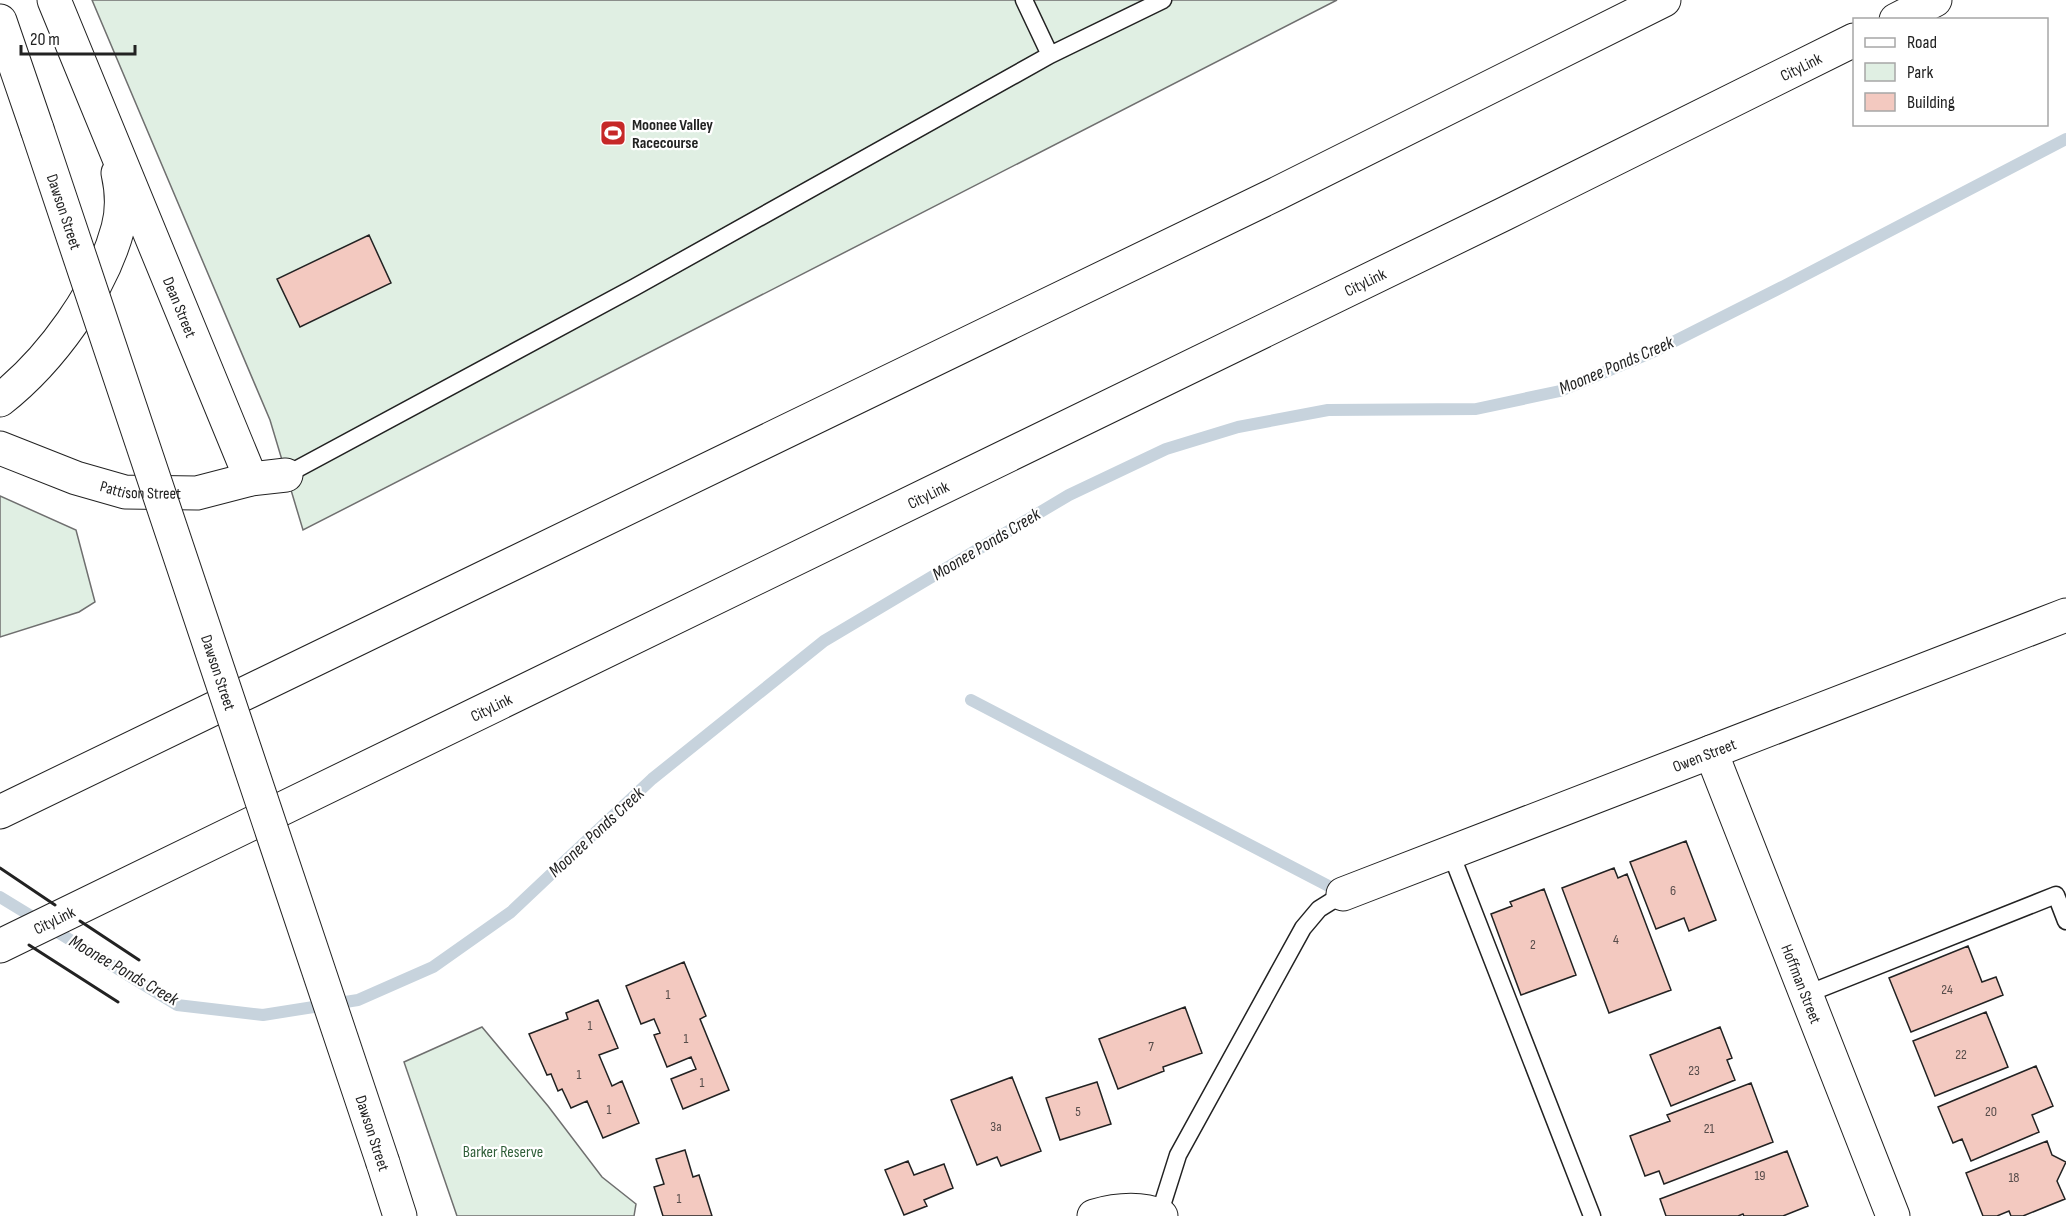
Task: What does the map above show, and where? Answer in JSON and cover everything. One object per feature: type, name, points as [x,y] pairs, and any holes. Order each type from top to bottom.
[{"type":"main road","name":"Dean Street","points":[[54,0],[251,479]]},
{"type":"main road","points":[[0,812],[350,645],[1254,204],[1664,0]]},
{"type":"main road","points":[[1900,18],[1935,0]]},
{"type":"main road","name":"Dawson Street","points":[[0,21],[400,1216]]},
{"type":"main road","name":"CityLink","points":[[0,946],[1483,224],[1853,40]]},
{"type":"main road","name":"Dean Street","points":[[0,400],[24,381],[54,348],[99,277],[119,227],[122,194],[110,134]]},
{"type":"main road","name":"Pattison Street","points":[[0,448],[76,478],[125,492],[196,493],[251,479],[286,475]]},
{"type":"main road","name":"Owen Street","points":[[1343,894],[2066,615]]},
{"type":"main road","name":"Hoffman Street","points":[[1711,752],[1893,1216]]},
{"type":"main road","points":[[1094,1216],[1107,1212],[1136,1210],[1160,1215]]},
{"type":"lane","points":[[1024,0],[1050,56]]},
{"type":"lane","points":[[286,475],[646,281],[1050,56],[1163,0]]},
{"type":"lane","points":[[1450,851],[1592,1216]]},
{"type":"lane","points":[[1160,1215],[1181,1147],[1304,928],[1319,909],[1343,894]]},
{"type":"lane","points":[[1807,994],[2056,895],[2066,921]]},
{"type":"green space","name":"Moonee Valley Racecourse","points":[[92,0],[1337,0],[303,530],[270,420]]},
{"type":"green space","points":[[0,496],[76,530],[95,602],[79,612],[0,637]]},
{"type":"green space","name":"Barker Reserve","points":[[482,1027],[548,1106],[602,1177],[636,1204],[634,1216],[457,1216],[404,1062]]},
{"type":"building","points":[[369,235],[391,283],[300,327],[277,279]]},
{"type":"building","points":[[1686,841],[1716,920],[1689,931],[1684,918],[1656,929],[1630,862]]},
{"type":"building","points":[[1614,868],[1618,878],[1627,874],[1671,990],[1609,1013],[1562,888]]},
{"type":"building","points":[[1544,889],[1576,975],[1521,995],[1491,914],[1512,906],[1510,902]]},
{"type":"building","points":[[1968,946],[1982,982],[1996,977],[2003,995],[1911,1032],[1889,978]]},
{"type":"building","points":[[684,962],[706,1016],[700,1019],[729,1090],[683,1109],[671,1079],[696,1069],[691,1057],[667,1067],[654,1035],[660,1033],[654,1019],[641,1024],[626,986]]},
{"type":"building","points":[[598,1000],[618,1048],[599,1055],[612,1086],[622,1081],[639,1123],[603,1138],[587,1101],[571,1108],[562,1089],[558,1091],[551,1074],[547,1075],[529,1034],[568,1019],[566,1013]]},
{"type":"building","points":[[1185,1007],[1202,1053],[1163,1067],[1164,1071],[1118,1089],[1099,1039]]},
{"type":"building","points":[[1986,1012],[2008,1067],[1935,1096],[1913,1041]]},
{"type":"building","points":[[1720,1027],[1732,1058],[1727,1060],[1735,1080],[1671,1106],[1650,1055]]},
{"type":"building","points":[[2036,1066],[2053,1106],[2032,1115],[2039,1132],[1971,1161],[1962,1139],[1953,1143],[1938,1107]]},
{"type":"building","points":[[1012,1077],[1041,1151],[1001,1166],[997,1157],[977,1165],[951,1100]]},
{"type":"building","points":[[1097,1082],[1111,1124],[1060,1140],[1046,1098]]},
{"type":"building","points":[[1751,1083],[1773,1142],[1664,1184],[1659,1171],[1645,1176],[1630,1136],[1670,1121],[1667,1115]]},
{"type":"building","points":[[2047,1141],[2052,1155],[2066,1162],[2057,1181],[2065,1199],[2023,1216],[2011,1216],[2009,1211],[1997,1216],[1983,1216],[1966,1173]]},
{"type":"building","points":[[685,1150],[693,1177],[699,1175],[712,1216],[663,1216],[654,1187],[664,1184],[656,1159]]},
{"type":"building","points":[[1787,1151],[1808,1206],[1783,1216],[1744,1216],[1743,1214],[1738,1216],[1666,1216],[1660,1199]]},
{"type":"building","points":[[908,1161],[914,1175],[944,1164],[953,1188],[924,1200],[927,1206],[904,1215],[885,1170]]},
{"type":"waterway","name":"Moonee Ponds Creek","points":[[0,897],[177,1005],[263,1015],[358,1000],[433,967],[511,912],[652,779],[824,641],[1069,495],[1166,449],[1238,427],[1328,410],[1476,409],[1560,391],[1655,351],[2066,139]]},
{"type":"waterway","points":[[971,700],[1342,893]]},
{"type":"wall","points":[[0,868],[55,905]]},
{"type":"wall","points":[[80,921],[139,960]]},
{"type":"wall","points":[[29,945],[118,1002]]},
{"type":"place","name":"Moonee Valley Racecourse","points":[[613,133]]}]
